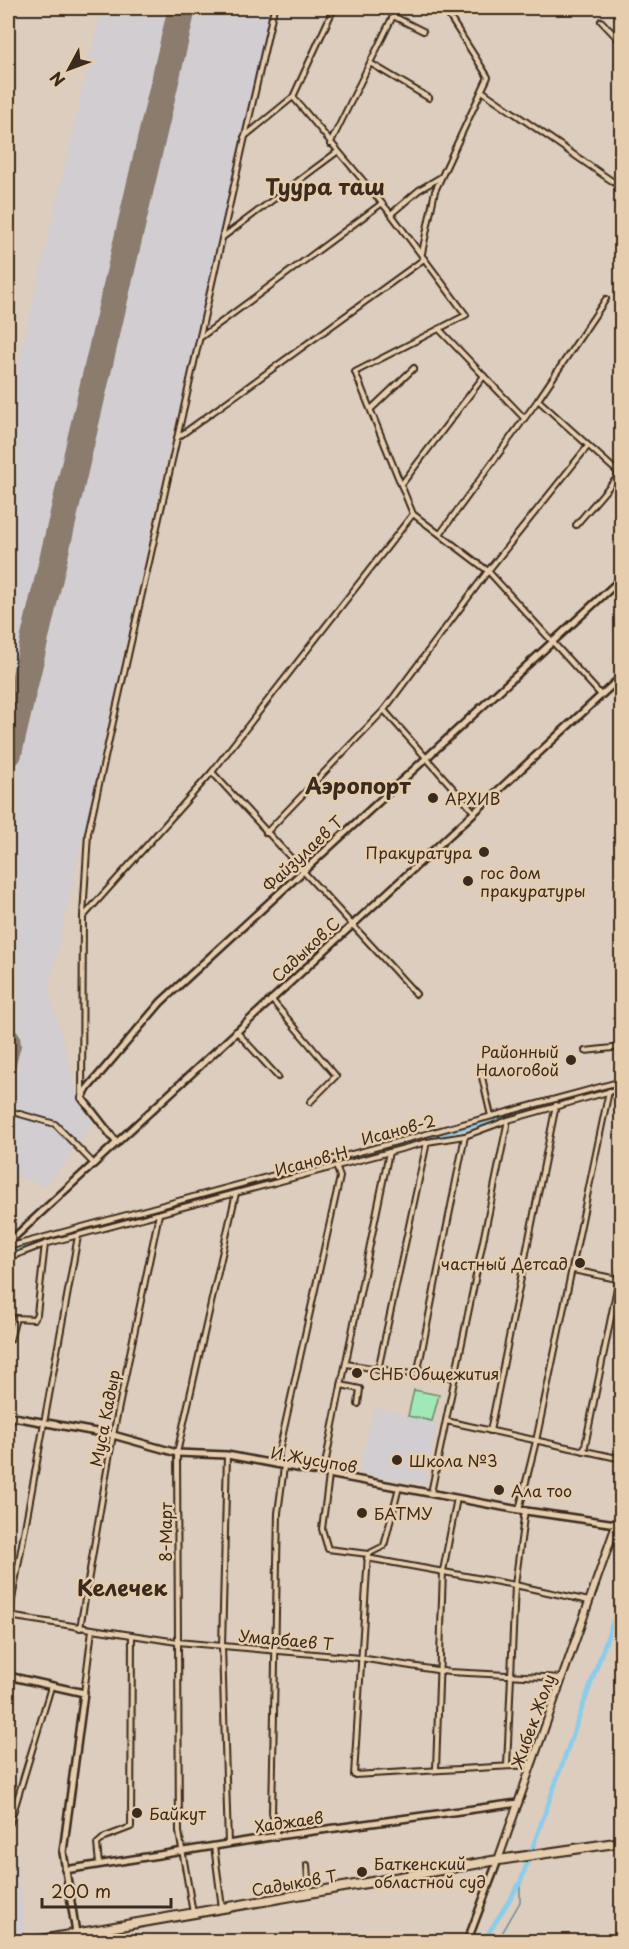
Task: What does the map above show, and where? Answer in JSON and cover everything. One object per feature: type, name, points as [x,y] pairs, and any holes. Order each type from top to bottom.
[{"type":"highway","name":"Садыков Т","points":[[29,1941],[495,1860],[621,1842]]},
{"type":"main road","name":"Жибек Жолу","points":[[495,1860],[518,1803],[621,1508]]},
{"type":"street","points":[[117,1143],[82,1098],[83,917],[88,833],[274,8]]},
{"type":"street","points":[[243,138],[293,97],[333,8]]},
{"type":"street","points":[[330,144],[397,8]]},
{"type":"street","points":[[177,439],[423,257],[435,191],[488,78],[444,8]]},
{"type":"street","points":[[393,16],[423,32]]},
{"type":"street","points":[[601,21],[621,43]]},
{"type":"street","points":[[370,63],[429,98]]},
{"type":"street","points":[[482,91],[621,188]]},
{"type":"street","points":[[293,97],[330,144],[391,214],[466,315],[355,372],[413,514],[488,571],[601,695]]},
{"type":"street","points":[[223,237],[337,152]]},
{"type":"street","points":[[391,214],[419,190],[442,177]]},
{"type":"street","points":[[200,337],[381,204]]},
{"type":"street","points":[[440,534],[538,400],[606,299]]},
{"type":"street","points":[[439,329],[524,418]]},
{"type":"street","points":[[371,409],[414,368]]},
{"type":"street","points":[[400,485],[484,376]]},
{"type":"street","points":[[538,400],[621,475],[576,525]]},
{"type":"street","points":[[266,833],[384,710],[488,571],[588,446]]},
{"type":"street","points":[[83,917],[212,772],[413,514]]},
{"type":"street","name":"Файзулаев Т","points":[[82,1098],[86,1090],[161,1002],[621,578]]},
{"type":"street","name":"Садыков.С","points":[[8,1245],[270,999],[621,676]]},
{"type":"street","points":[[384,710],[474,812]]},
{"type":"street","points":[[212,772],[416,994]]},
{"type":"street","points":[[270,999],[336,1076],[333,1082],[310,1102]]},
{"type":"street","points":[[236,1031],[278,1077]]},
{"type":"street","points":[[585,1051],[621,1047]]},
{"type":"street","points":[[481,1073],[491,1116]]},
{"type":"street","name":"Исанов-2","points":[[8,1245],[621,1081]]},
{"type":"street","name":"Исанов Н","points":[[8,1258],[45,1244],[336,1166],[428,1142],[465,1136],[556,1105],[621,1088]]},
{"type":"street","points":[[507,1766],[514,1585],[522,1509],[609,1091]]},
{"type":"street","points":[[490,1431],[556,1105]]},
{"type":"street","points":[[13,1112],[55,1124],[94,1164]]},
{"type":"street","points":[[431,1493],[508,1120]]},
{"type":"street","points":[[417,1375],[465,1136]]},
{"type":"street","points":[[378,1370],[428,1142]]},
{"type":"street","points":[[389,1152],[325,1475],[322,1529],[328,1549],[589,1601]]},
{"type":"street","points":[[276,1466],[339,1177],[336,1166]]},
{"type":"street","name":"8-Март","points":[[193,1914],[179,1832],[177,1453],[236,1193]]},
{"type":"street","name":"Муса Кадыр","points":[[80,1628],[113,1435],[159,1214]]},
{"type":"street","points":[[8,1616],[78,1236]]},
{"type":"street","points":[[8,1340],[10,1340],[16,1318],[34,1319],[37,1314],[45,1244]]},
{"type":"street","points":[[584,1451],[620,1280],[621,1263]]},
{"type":"street","points":[[573,1270],[620,1280]]},
{"type":"street","points":[[346,1364],[417,1375],[455,1377]]},
{"type":"street","points":[[8,1372],[9,1366]]},
{"type":"street","points":[[341,1385],[360,1389],[358,1404]]},
{"type":"street","name":"И.Жусупов","points":[[8,1416],[113,1435],[177,1453],[227,1455],[325,1475],[616,1524]]},
{"type":"street","points":[[446,1421],[621,1459]]},
{"type":"street","points":[[227,1455],[222,1646],[228,1844]]},
{"type":"street","points":[[277,1836],[272,1813],[278,1513],[284,1467]]},
{"type":"street","points":[[367,1556],[384,1546],[399,1487]]},
{"type":"street","points":[[436,1769],[442,1571],[457,1497]]},
{"type":"street","points":[[367,1556],[354,1775],[531,1765]]},
{"type":"street","name":"Умарбаев Т","points":[[8,1616],[177,1642],[360,1658],[438,1668],[449,1672],[562,1678]]},
{"type":"street","points":[[76,1933],[63,1852],[92,1630]]},
{"type":"street","points":[[99,1864],[97,1844],[131,1827],[132,1635]]},
{"type":"street","points":[[8,1676],[84,1693]]},
{"type":"street","points":[[9,1823],[51,1687]]},
{"type":"street","name":"Хаджаев","points":[[65,1870],[277,1836],[518,1803]]},
{"type":"street","points":[[214,1846],[222,1908]]},
{"type":"street","name":"Жибек Жолу","points":[[466,1941],[495,1860]]},
{"type":"street","points":[[307,1865],[309,1893]]},
{"type":"street","points":[[96,1930],[98,1941]]},
{"type":"shaded area","points":[[102,8],[271,8],[185,387],[174,425],[49,988],[77,1095],[97,1118],[46,1186],[8,1172],[8,410]]},
{"type":"shaded area","points":[[375,1408],[437,1422],[425,1484],[358,1472]]},
{"type":"shaded area","points":[[8,1828],[14,1828],[25,1939],[8,1941]]},
{"type":"green space","points":[[414,1390],[439,1395],[432,1421],[408,1416]]},
{"type":"waterway","points":[[8,1251],[622,1085]]},
{"type":"waterway","points":[[483,1942],[520,1883],[622,1596]]},
{"type":"waterway","points":[[497,1942],[520,1902],[520,1883]]},
{"type":"waterway","points":[[478,1942],[480,1939],[483,1941]]},
{"type":"taxiway","points":[[8,1033],[14,1037],[15,1045],[8,1072]]},
{"type":"runway","points":[[8,753],[182,8]]},
{"type":"place","name":"АРХИВ","points":[[433,798]]},
{"type":"place","name":"Пракуратура","points":[[484,852]]},
{"type":"place","name":"гос дом пракуратуры","points":[[468,881]]},
{"type":"place","name":"Районный Налоговой","points":[[571,1060]]},
{"type":"place","name":"частный Детсад","points":[[580,1263]]},
{"type":"place","name":"СНБ Общежития","points":[[357,1373]]},
{"type":"place","name":"Школа №3","points":[[397,1460]]},
{"type":"place","name":"Ала тоо","points":[[499,1490]]},
{"type":"place","name":"БАТМУ","points":[[362,1513]]},
{"type":"place","name":"Байкут","points":[[137,1813]]},
{"type":"place","name":"Баткенский областной суд","points":[[362,1872]]},
{"type":"district","name":"Туура таш","points":[[325,185]]},
{"type":"district","name":"Аэропорт","points":[[358,784]]},
{"type":"district","name":"Келечек","points":[[122,1586]]}]
